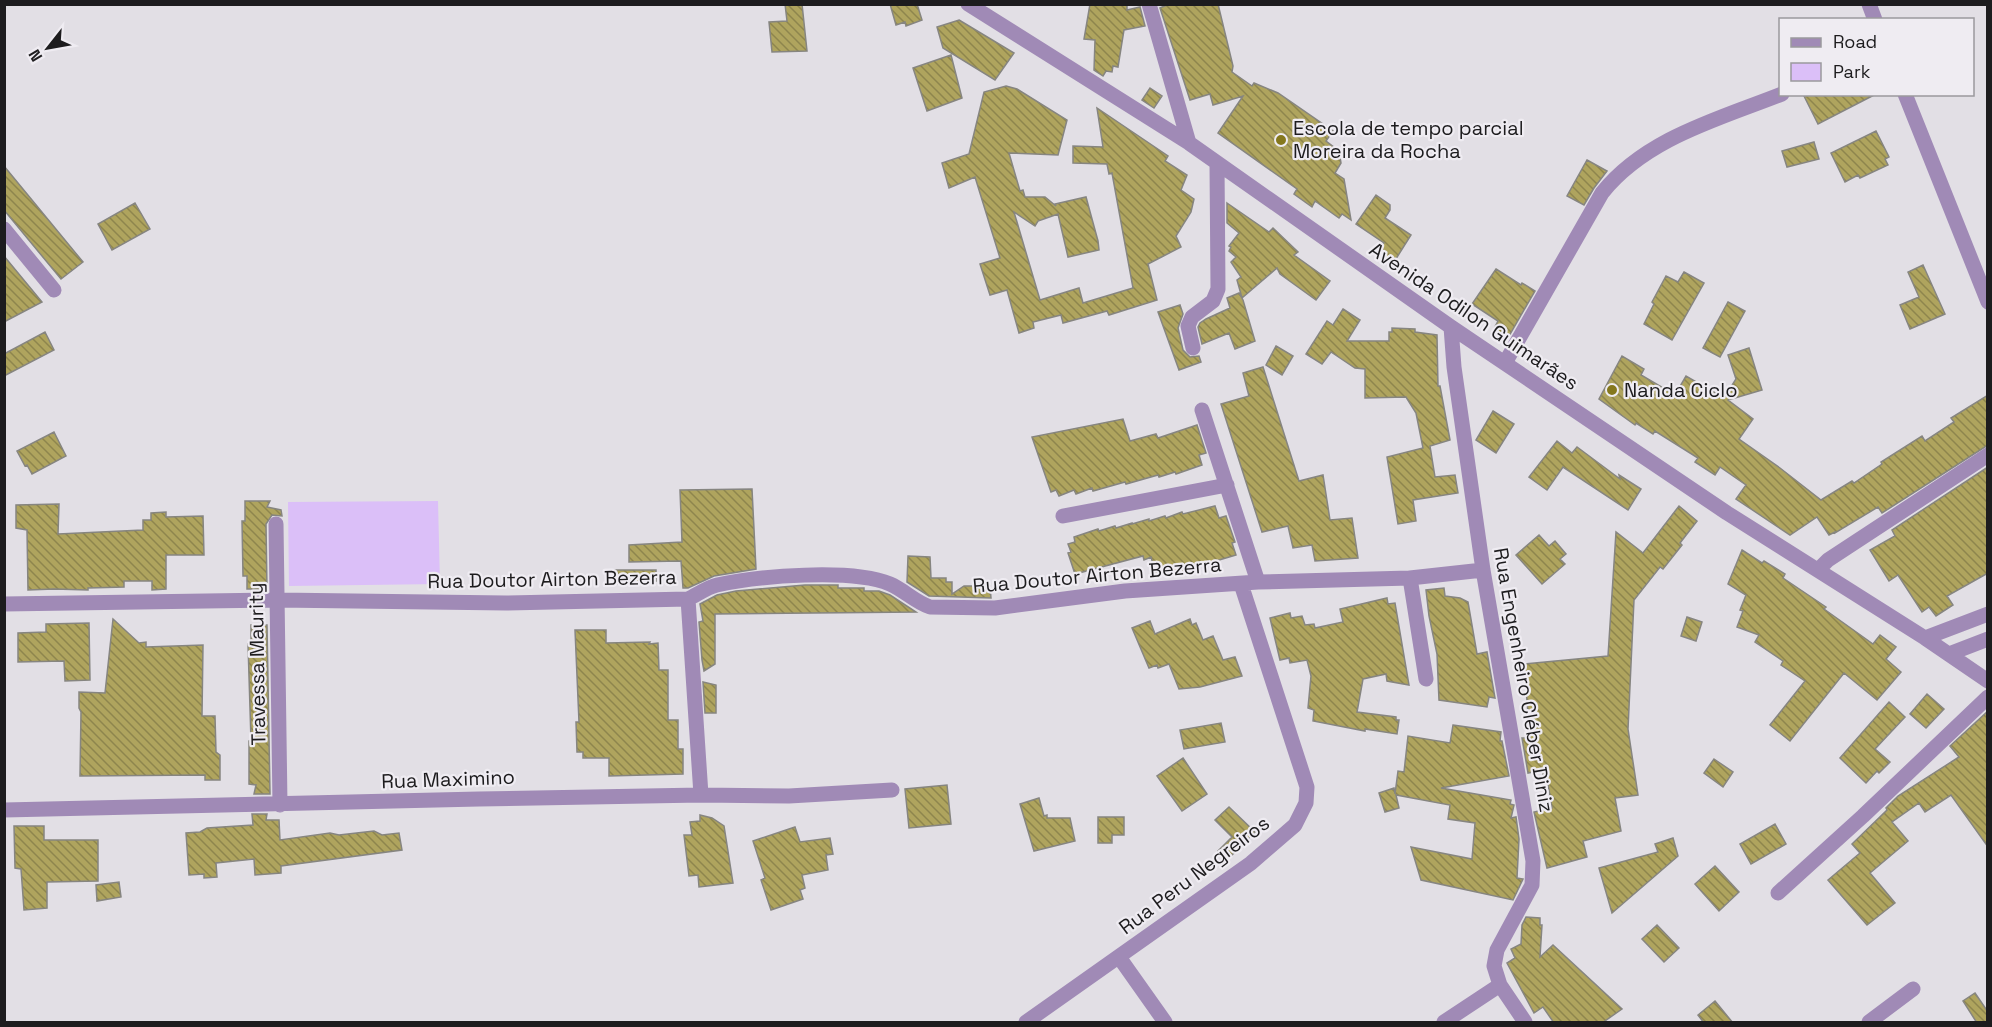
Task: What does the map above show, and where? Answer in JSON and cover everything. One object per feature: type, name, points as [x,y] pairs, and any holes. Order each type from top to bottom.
[{"type":"street","name":"Avenida Odilon Guimarães","points":[[968,4],[1189,143],[1451,327],[1718,506],[1925,638],[1988,681]]},
{"type":"street","points":[[1149,4],[1189,143]]},
{"type":"street","points":[[1505,363],[1602,193],[1614,178],[1654,148],[1680,134],[1779,95]]},
{"type":"street","points":[[1906,96],[1988,302]]},
{"type":"street","points":[[1193,348],[1188,326],[1192,317],[1213,301],[1218,289],[1217,164]]},
{"type":"street","points":[[4,229],[54,290]]},
{"type":"street","name":"Rua Engenheiro Cléber Diniz","points":[[1451,327],[1454,367],[1483,570],[1520,782],[1533,875],[1532,885],[1525,901],[1497,950],[1494,966],[1500,985],[1525,1023]]},
{"type":"street","points":[[1202,410],[1258,582]]},
{"type":"street","points":[[1818,570],[1828,560],[1988,455]]},
{"type":"street","points":[[1063,516],[1227,485]]},
{"type":"street","name":"Travessa Maurity","points":[[276,524],[280,805]]},
{"type":"street","name":"Rua Doutor Airton Bezerra","points":[[4,604],[278,600],[506,603],[688,598],[715,585],[768,577],[828,575],[872,579],[891,584],[930,607],[995,608],[1125,591],[1258,582],[1410,578],[1483,570]]},
{"type":"street","points":[[1410,578],[1426,679]]},
{"type":"street","name":"Rua Peru Negreiros","points":[[1026,1023],[1251,863],[1295,825],[1306,803],[1307,787],[1303,773],[1290,740],[1241,584]]},
{"type":"street","points":[[688,598],[701,795]]},
{"type":"street","points":[[1925,638],[1988,614]]},
{"type":"street","points":[[1949,654],[1988,639]]},
{"type":"street","points":[[1778,893],[1988,697]]},
{"type":"street","name":"Rua Maximino","points":[[4,810],[701,795],[789,796],[892,790]]},
{"type":"street","points":[[1119,957],[1165,1023]]},
{"type":"street","points":[[1444,1023],[1500,985]]},
{"type":"street","points":[[1869,1023],[1912,989]]},
{"type":"green space","points":[[438,501],[440,584],[289,586],[288,502]]},
{"type":"building","points":[[785,4],[802,4],[807,51],[772,52],[769,22],[787,21]]},
{"type":"building","points":[[890,4],[917,4],[922,20],[906,26],[905,22],[896,25]]},
{"type":"building","points":[[1090,4],[1127,4],[1127,10],[1140,7],[1145,26],[1124,30],[1118,67],[1113,66],[1112,72],[1106,71],[1103,76],[1094,70],[1095,40],[1084,39]]},
{"type":"building","points":[[1169,4],[1218,4],[1233,66],[1232,72],[1252,86],[1254,83],[1278,93],[1333,131],[1326,141],[1339,151],[1341,163],[1335,173],[1344,179],[1351,220],[1342,214],[1339,218],[1315,201],[1312,207],[1294,194],[1297,189],[1218,133],[1243,96],[1213,105],[1210,94],[1190,100],[1160,8]]},
{"type":"building","points":[[959,20],[1014,53],[995,80],[943,48],[937,27]]},
{"type":"building","points":[[951,55],[962,98],[927,111],[913,68]]},
{"type":"building","points":[[1006,86],[1017,89],[1067,120],[1058,155],[1009,153],[1020,191],[1023,190],[1025,197],[1045,197],[1056,206],[1055,204],[1086,197],[1098,241],[1099,250],[1068,257],[1058,214],[1038,221],[1035,226],[1014,212],[1040,300],[1079,288],[1083,303],[1133,288],[1112,173],[1109,174],[1107,164],[1073,163],[1073,146],[1103,147],[1097,108],[1168,156],[1165,161],[1187,175],[1181,190],[1194,199],[1191,212],[1176,236],[1181,247],[1148,264],[1157,300],[1109,315],[1107,311],[1063,323],[1061,315],[1033,322],[1034,328],[1019,333],[1007,290],[990,295],[980,264],[1000,258],[975,177],[949,188],[942,163],[969,154],[984,92]]},
{"type":"building","points":[[1150,88],[1162,96],[1154,108],[1142,100]]},
{"type":"building","points":[[1804,96],[1872,96],[1818,124]]},
{"type":"building","points":[[1876,131],[1889,157],[1885,159],[1888,165],[1845,182],[1831,153]]},
{"type":"building","points":[[1814,142],[1819,159],[1787,167],[1782,151]]},
{"type":"building","points":[[1587,160],[1607,171],[1584,205],[1567,196]]},
{"type":"building","points":[[4,166],[83,262],[61,279],[4,210]]},
{"type":"building","points":[[1376,195],[1390,205],[1385,218],[1411,235],[1394,262],[1378,251],[1384,243],[1356,224]]},
{"type":"building","points":[[135,203],[150,229],[112,250],[98,224]]},
{"type":"building","points":[[1227,203],[1269,232],[1273,228],[1298,252],[1294,255],[1330,281],[1316,300],[1280,274],[1277,268],[1242,298],[1237,280],[1241,277],[1231,262],[1236,257],[1229,251],[1231,247],[1229,246],[1239,233],[1227,223]]},
{"type":"building","points":[[4,256],[42,302],[4,322]]},
{"type":"building","points":[[1923,265],[1945,314],[1910,329],[1900,305],[1919,297],[1908,272]]},
{"type":"building","points":[[1496,269],[1535,291],[1505,343],[1491,334],[1498,321],[1472,304]]},
{"type":"building","points":[[1684,272],[1704,283],[1672,340],[1644,324],[1654,304],[1652,302],[1666,276],[1678,282]]},
{"type":"building","points":[[1239,293],[1255,341],[1235,349],[1229,333],[1202,344],[1198,327],[1200,323],[1230,308],[1227,298]]},
{"type":"building","points":[[1728,302],[1745,311],[1720,357],[1703,348]]},
{"type":"building","points":[[1180,305],[1183,314],[1178,328],[1183,350],[1190,357],[1199,356],[1201,362],[1179,370],[1158,312]]},
{"type":"building","points":[[1343,309],[1360,320],[1347,341],[1389,341],[1389,332],[1392,332],[1392,328],[1415,329],[1415,332],[1437,335],[1438,386],[1440,386],[1450,440],[1430,446],[1435,477],[1455,475],[1458,493],[1413,500],[1416,521],[1398,524],[1387,457],[1423,448],[1416,413],[1406,397],[1365,398],[1365,369],[1355,368],[1331,352],[1322,364],[1306,354],[1327,321],[1333,325]]},
{"type":"building","points":[[45,332],[54,350],[4,376],[4,354]]},
{"type":"building","points":[[1276,346],[1293,356],[1282,375],[1266,365]]},
{"type":"building","points":[[1749,348],[1762,390],[1728,400],[1753,419],[1739,439],[1821,500],[1852,481],[1854,483],[1882,464],[1881,462],[1922,436],[1925,441],[1954,422],[1951,418],[1988,395],[1988,445],[1882,513],[1878,507],[1829,535],[1817,517],[1790,535],[1736,499],[1746,485],[1720,467],[1715,475],[1695,462],[1698,458],[1655,431],[1653,434],[1636,423],[1635,425],[1599,399],[1622,356],[1644,369],[1641,375],[1675,395],[1686,376],[1724,398],[1736,379],[1728,355]]},
{"type":"building","points":[[1263,367],[1299,481],[1323,475],[1330,520],[1352,518],[1358,558],[1315,561],[1312,545],[1293,548],[1288,526],[1262,532],[1221,404],[1249,396],[1243,373]]},
{"type":"building","points":[[1493,411],[1514,424],[1496,453],[1476,440]]},
{"type":"building","points":[[1123,419],[1130,441],[1156,434],[1158,438],[1197,425],[1206,453],[1199,455],[1202,465],[1176,474],[1175,472],[1159,477],[1158,475],[1093,491],[1092,488],[1076,494],[1074,490],[1059,496],[1056,490],[1051,492],[1032,437]]},
{"type":"building","points":[[54,432],[66,456],[32,474],[17,451]]},
{"type":"building","points":[[1557,441],[1572,453],[1577,447],[1620,479],[1619,475],[1641,489],[1628,510],[1563,467],[1547,490],[1529,477]]},
{"type":"building","points":[[1988,467],[1988,573],[1947,596],[1953,605],[1936,616],[1929,607],[1922,612],[1898,575],[1889,581],[1870,550],[1895,536],[1892,530]]},
{"type":"building","points":[[752,489],[756,569],[714,576],[688,588],[683,588],[681,561],[629,562],[629,545],[682,542],[680,490]]},
{"type":"building","points":[[245,501],[270,501],[267,507],[281,510],[282,516],[272,515],[266,524],[267,589],[247,589],[247,576],[243,576],[242,521],[245,521]]},
{"type":"building","points":[[59,504],[58,534],[143,530],[143,520],[151,520],[151,513],[166,512],[166,517],[203,516],[204,555],[166,555],[166,589],[152,590],[152,581],[124,581],[124,587],[88,588],[88,590],[28,590],[27,530],[16,528],[16,505]]},
{"type":"building","points":[[1215,506],[1219,518],[1226,516],[1235,542],[1232,543],[1236,555],[1199,566],[1200,570],[1156,574],[1151,557],[1144,560],[1143,556],[1075,574],[1068,553],[1071,552],[1068,544],[1075,542],[1074,537],[1098,529],[1099,531],[1115,526],[1116,528]]},
{"type":"building","points":[[1679,506],[1697,521],[1663,569],[1660,567],[1634,600],[1628,729],[1638,795],[1615,798],[1621,831],[1583,841],[1587,857],[1547,868],[1534,812],[1552,808],[1547,778],[1544,778],[1542,770],[1528,773],[1522,738],[1530,738],[1524,664],[1608,656],[1616,532],[1643,553]]},
{"type":"building","points":[[1539,535],[1549,546],[1555,541],[1566,554],[1560,559],[1565,564],[1542,584],[1516,555]]},
{"type":"building","points":[[1742,550],[1785,574],[1783,578],[1826,607],[1824,609],[1873,644],[1880,635],[1896,647],[1886,659],[1901,672],[1877,700],[1844,673],[1790,741],[1770,725],[1805,681],[1781,665],[1783,661],[1755,642],[1759,635],[1737,627],[1746,595],[1728,584]]},
{"type":"building","points":[[908,556],[930,557],[931,578],[946,578],[946,582],[952,582],[952,594],[964,586],[990,586],[991,598],[929,596],[907,582]]},
{"type":"building","points":[[613,570],[656,570],[656,581],[613,584]]},
{"type":"building","points":[[805,585],[838,585],[838,588],[864,588],[864,591],[879,591],[890,595],[916,612],[715,614],[715,664],[704,671],[699,622],[703,621],[700,604],[717,595],[736,591]]},
{"type":"building","points":[[1444,588],[1445,596],[1460,598],[1468,602],[1477,654],[1487,652],[1495,698],[1489,697],[1487,707],[1439,700],[1437,654],[1426,590]]},
{"type":"building","points":[[1387,598],[1388,604],[1395,603],[1409,685],[1387,681],[1386,674],[1363,679],[1357,712],[1396,717],[1396,720],[1399,720],[1397,734],[1365,729],[1365,731],[1313,721],[1314,710],[1308,708],[1311,676],[1307,660],[1290,663],[1289,658],[1280,660],[1270,618],[1290,613],[1291,618],[1302,616],[1305,625],[1314,624],[1315,628],[1343,622],[1340,609]]},
{"type":"building","points":[[1687,617],[1702,622],[1696,641],[1681,636]]},
{"type":"building","points":[[113,619],[139,643],[146,642],[146,647],[203,645],[202,716],[215,716],[216,752],[220,755],[220,780],[205,780],[205,775],[80,776],[79,692],[105,693]]},
{"type":"building","points":[[1190,619],[1192,625],[1196,623],[1203,640],[1213,636],[1223,660],[1235,657],[1242,676],[1200,687],[1179,689],[1169,664],[1149,668],[1132,628],[1150,621],[1155,634]]},
{"type":"building","points":[[89,623],[90,680],[65,681],[64,661],[18,662],[18,633],[46,632],[46,624]]},
{"type":"building","points":[[251,625],[267,625],[270,794],[254,794],[256,785],[249,784],[249,741],[251,740],[248,644],[251,644]]},
{"type":"building","points":[[575,630],[606,630],[606,643],[658,643],[659,670],[668,670],[668,720],[678,720],[678,749],[683,749],[683,774],[609,776],[609,758],[583,758],[583,752],[577,752],[576,722],[579,722]]},
{"type":"building","points":[[703,682],[716,685],[716,713],[705,713]]},
{"type":"building","points":[[1927,694],[1944,709],[1926,728],[1910,714]]},
{"type":"building","points":[[1889,702],[1905,717],[1875,749],[1890,762],[1866,783],[1840,758]]},
{"type":"building","points":[[1988,711],[1988,847],[1951,795],[1925,812],[1919,803],[1892,822],[1908,841],[1870,873],[1895,903],[1867,925],[1828,880],[1860,853],[1852,844],[1898,796],[1959,757],[1950,746]]},
{"type":"building","points":[[1221,723],[1225,742],[1184,749],[1180,730]]},
{"type":"building","points":[[1453,725],[1501,732],[1500,741],[1502,741],[1509,776],[1441,788],[1511,800],[1510,804],[1514,805],[1511,818],[1516,817],[1519,839],[1517,878],[1523,879],[1513,900],[1421,880],[1411,847],[1472,859],[1475,823],[1448,819],[1450,805],[1396,795],[1399,808],[1385,812],[1379,793],[1394,788],[1395,794],[1398,771],[1404,772],[1408,736],[1450,743]]},
{"type":"building","points":[[1183,758],[1207,794],[1182,811],[1157,776]]},
{"type":"building","points":[[1714,759],[1733,772],[1723,787],[1704,773]]},
{"type":"building","points":[[947,785],[951,824],[909,828],[905,789]]},
{"type":"building","points":[[1039,798],[1044,816],[1047,815],[1047,818],[1070,818],[1075,841],[1034,851],[1020,804]]},
{"type":"building","points":[[1229,807],[1255,832],[1227,860],[1218,851],[1232,837],[1215,820]]},
{"type":"building","points":[[252,814],[267,814],[266,820],[279,820],[280,840],[330,833],[339,835],[374,831],[382,835],[399,833],[402,850],[281,866],[281,873],[255,875],[254,859],[216,863],[217,877],[204,878],[204,874],[189,875],[186,833],[200,832],[207,828],[253,825]]},
{"type":"building","points":[[700,815],[712,818],[724,826],[733,883],[699,887],[698,875],[689,876],[684,835],[692,835],[690,822],[700,821]]},
{"type":"building","points":[[1098,817],[1124,817],[1124,835],[1112,835],[1112,843],[1098,843]]},
{"type":"building","points":[[1775,824],[1786,844],[1751,864],[1740,844]]},
{"type":"building","points":[[14,826],[44,826],[44,840],[98,840],[98,881],[47,882],[47,908],[24,910],[21,869],[15,868]]},
{"type":"building","points":[[795,827],[800,842],[830,838],[833,854],[826,855],[828,870],[802,875],[805,888],[800,890],[803,899],[771,910],[761,880],[765,878],[753,841]]},
{"type":"building","points":[[1673,838],[1678,856],[1612,913],[1599,868],[1658,852],[1655,844]]},
{"type":"building","points":[[1715,866],[1739,892],[1719,911],[1695,884]]},
{"type":"building","points":[[119,882],[121,897],[97,901],[96,885]]},
{"type":"building","points":[[1526,917],[1540,918],[1540,925],[1542,925],[1540,957],[1553,945],[1622,1009],[1602,1023],[1554,1023],[1543,1007],[1534,1013],[1507,963],[1515,958],[1511,949],[1521,944],[1522,925]]},
{"type":"building","points":[[1657,925],[1679,948],[1664,962],[1642,939]]},
{"type":"building","points":[[1975,993],[1988,1012],[1988,1023],[1977,1023],[1963,1001]]},
{"type":"building","points":[[1715,1001],[1733,1023],[1704,1023],[1698,1015]]},
{"type":"place","name":"Escola de tempo parcial Moreira da Rocha","points":[[1281,140]]},
{"type":"place","name":"Nanda Ciclo","points":[[1612,390]]}]
